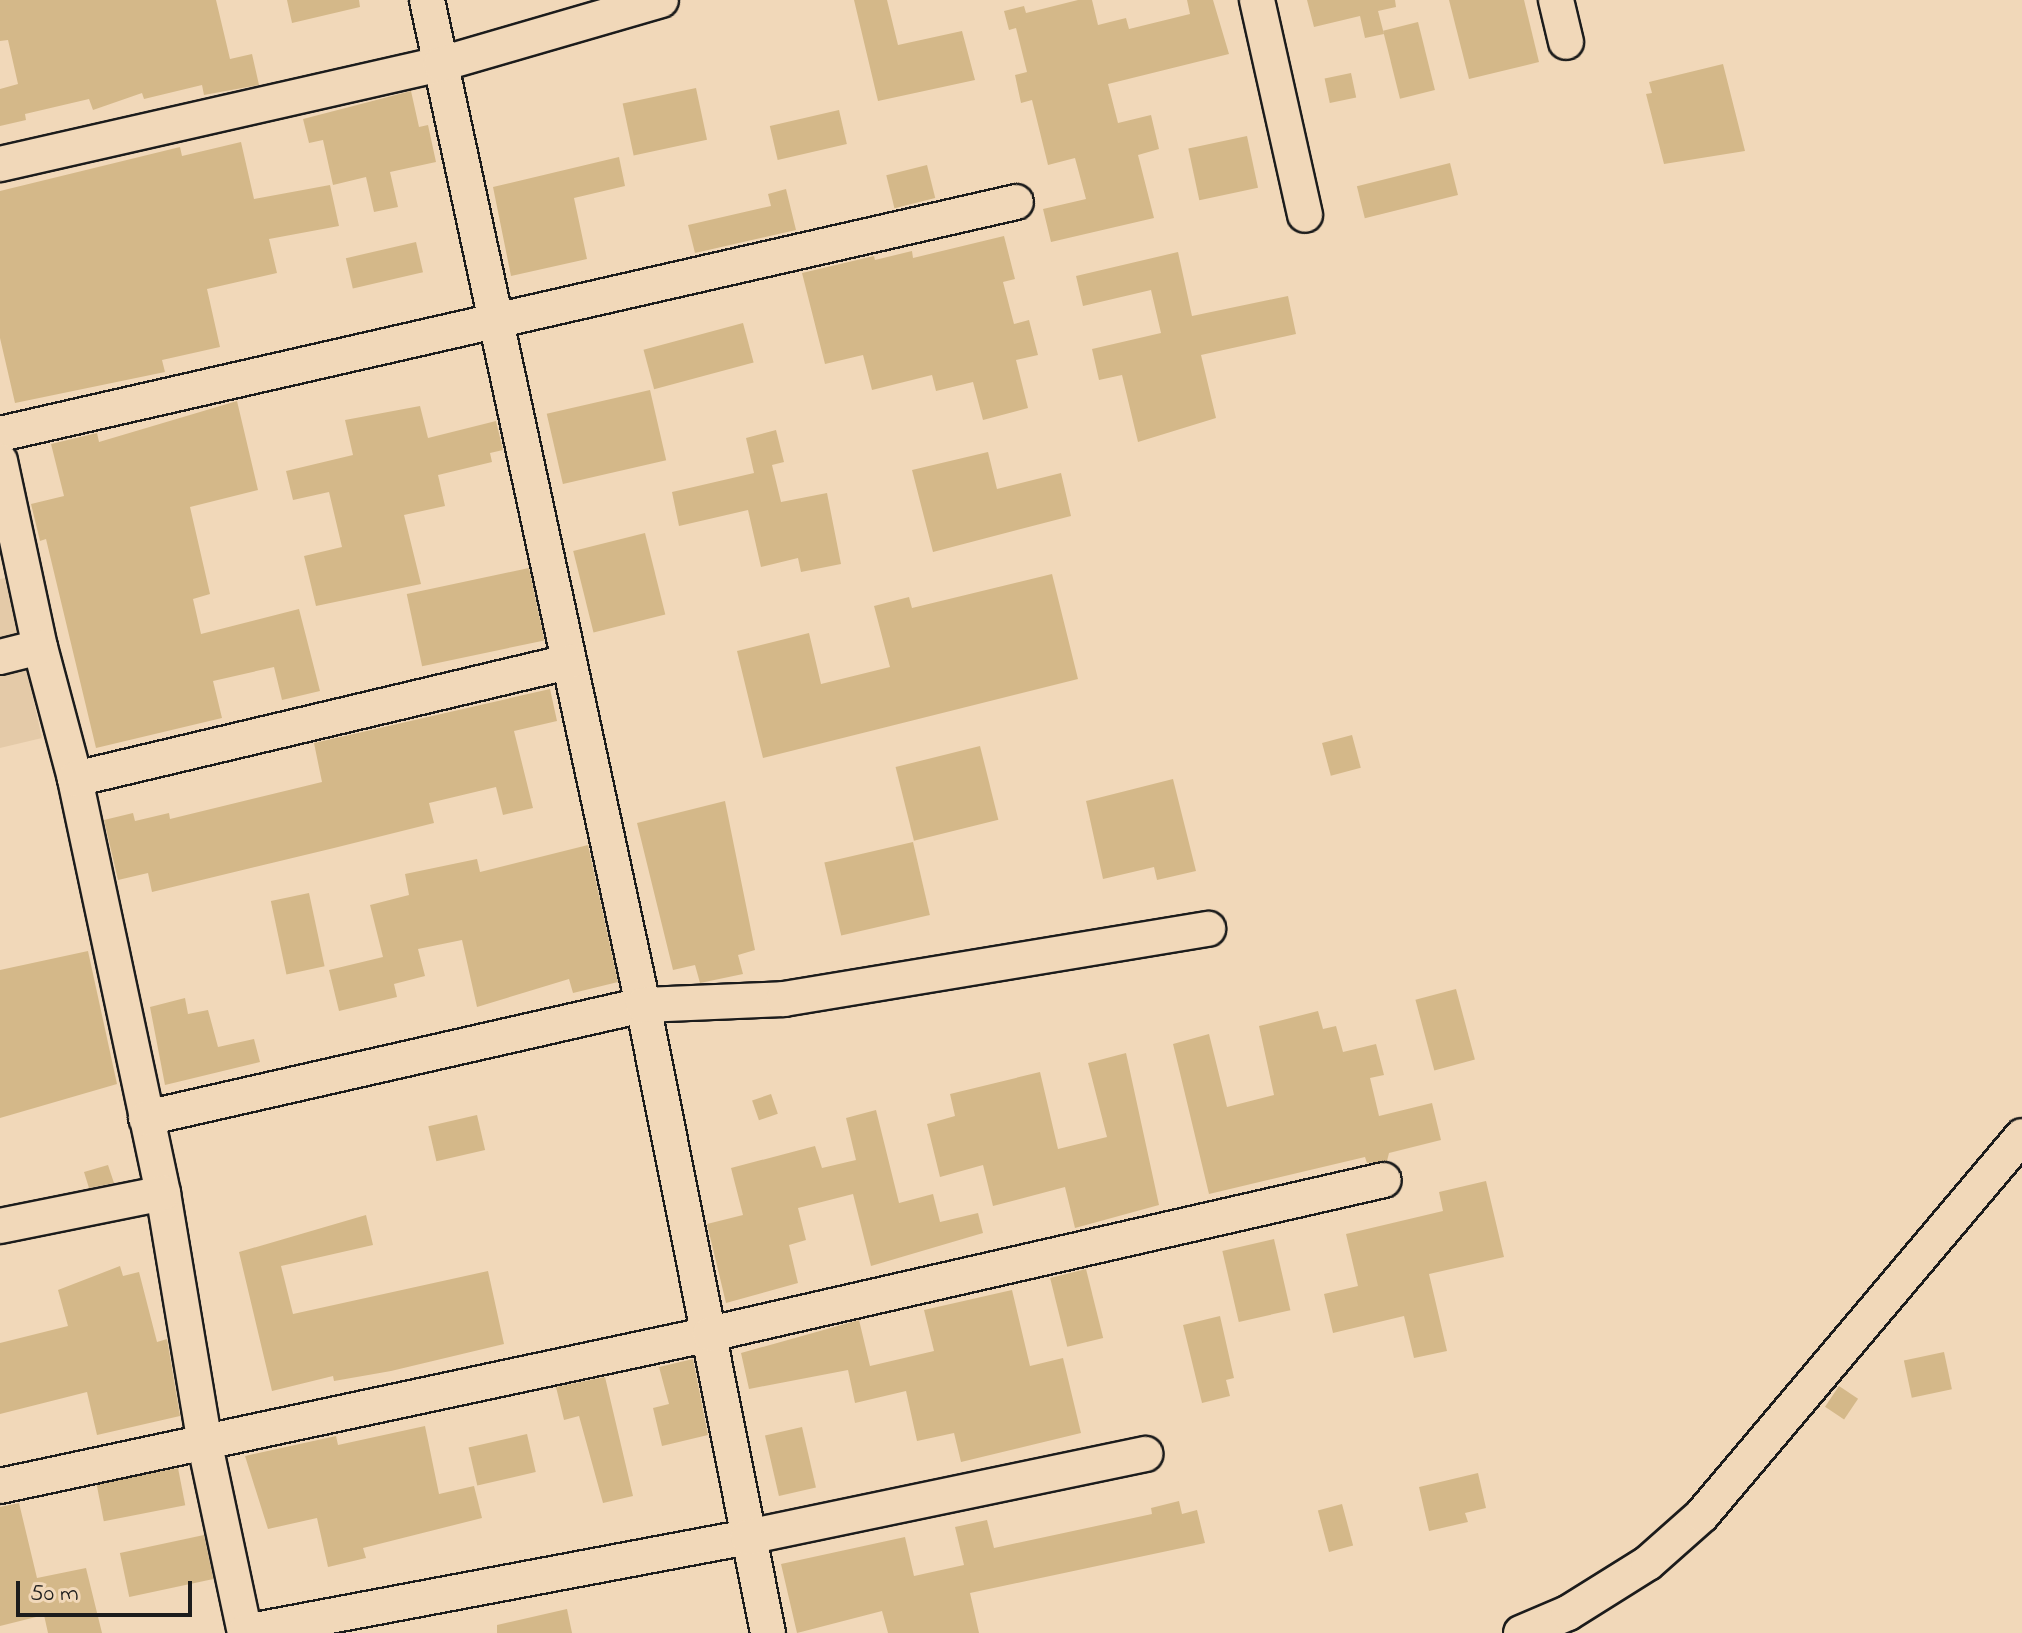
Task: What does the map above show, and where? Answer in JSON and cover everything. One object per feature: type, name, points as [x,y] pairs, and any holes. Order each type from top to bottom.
[{"type":"street","points":[[427,0],[643,1005],[768,1633]]},
{"type":"street","points":[[0,164],[441,64],[661,0]]},
{"type":"street","points":[[1257,0],[1305,215]]},
{"type":"street","points":[[1556,0],[1566,42]]},
{"type":"street","points":[[0,434],[494,318],[1016,202]]},
{"type":"street","points":[[0,461],[40,647],[75,779],[163,1193],[205,1445],[245,1632],[748,1537],[1145,1454]]},
{"type":"street","points":[[0,657],[40,647]]},
{"type":"street","points":[[75,779],[568,662]]},
{"type":"street","points":[[146,1118],[643,1005],[784,999],[1208,929]]},
{"type":"street","points":[[1521,1633],[1568,1613],[1648,1563],[1702,1515],[2022,1136]]},
{"type":"street","points":[[0,1486],[205,1445],[710,1334],[1384,1180]]},
{"type":"street","points":[[0,1226],[163,1193]]},
{"type":"shaded area","points":[[6,578],[42,738],[0,748],[0,579]]},
{"type":"building","points":[[0,0],[216,0],[230,59],[252,54],[259,85],[204,95],[202,85],[144,99],[142,93],[93,110],[89,99],[25,114],[26,120],[0,126],[0,89],[18,84],[8,40],[0,41]]},
{"type":"building","points":[[287,0],[359,0],[360,7],[292,23]]},
{"type":"building","points":[[854,0],[887,0],[898,45],[962,31],[975,80],[878,101]]},
{"type":"building","points":[[1078,0],[1092,0],[1098,25],[1126,18],[1129,29],[1190,14],[1187,0],[1213,0],[1229,54],[1108,84],[1118,123],[1151,115],[1159,149],[1138,155],[1154,218],[1051,242],[1043,209],[1086,199],[1075,158],[1048,165],[1032,100],[1021,103],[1015,75],[1027,72],[1016,28],[1009,30],[1004,11],[1024,6],[1026,13]]},
{"type":"building","points":[[1307,0],[1395,0],[1396,7],[1378,11],[1384,34],[1365,38],[1360,16],[1314,27]]},
{"type":"building","points":[[1449,0],[1524,0],[1539,62],[1469,79]]},
{"type":"building","points":[[1418,22],[1435,90],[1400,99],[1383,31]]},
{"type":"building","points":[[1723,64],[1745,151],[1664,164],[1646,94],[1652,93],[1649,82]]},
{"type":"building","points":[[1351,73],[1356,97],[1330,103],[1325,79]]},
{"type":"building","points":[[696,88],[707,140],[634,155],[623,104]]},
{"type":"building","points":[[411,91],[419,127],[428,125],[436,162],[390,172],[398,207],[374,212],[366,177],[333,185],[323,140],[309,143],[303,119]]},
{"type":"building","points":[[839,110],[847,144],[778,160],[770,126]]},
{"type":"building","points":[[1247,136],[1258,188],[1199,200],[1188,148]]},
{"type":"building","points":[[241,142],[254,199],[330,185],[339,226],[269,239],[277,273],[207,289],[220,347],[162,360],[165,372],[15,403],[0,338],[0,191],[180,147],[182,156]]},
{"type":"building","points":[[619,157],[625,186],[574,198],[587,259],[511,276],[493,187]]},
{"type":"building","points":[[1450,163],[1458,195],[1365,218],[1357,186]]},
{"type":"building","points":[[927,165],[935,198],[894,208],[886,175]]},
{"type":"building","points":[[786,189],[796,230],[695,253],[688,225],[771,206],[768,194]]},
{"type":"building","points":[[1004,236],[1015,279],[1003,282],[1014,324],[1029,320],[1038,355],[1016,360],[1028,408],[983,420],[973,382],[936,391],[932,375],[872,390],[863,355],[825,364],[802,273],[874,256],[875,260],[912,251],[913,258]]},
{"type":"building","points":[[416,242],[423,272],[353,288],[346,258]]},
{"type":"building","points":[[1178,252],[1192,316],[1288,296],[1296,334],[1201,355],[1216,418],[1138,442],[1122,375],[1099,380],[1092,349],[1161,333],[1151,290],[1083,306],[1076,276]]},
{"type":"building","points":[[743,323],[754,363],[654,389],[644,350]]},
{"type":"building","points":[[650,390],[666,460],[563,484],[547,414]]},
{"type":"building","points":[[237,401],[258,490],[190,507],[210,594],[193,599],[201,634],[299,609],[320,691],[282,700],[274,667],[213,681],[222,718],[96,748],[46,539],[40,541],[31,504],[64,496],[51,444],[97,433],[99,442]]},
{"type":"building","points":[[420,406],[428,438],[496,421],[503,450],[490,453],[492,462],[438,475],[445,506],[404,515],[421,584],[316,606],[304,556],[342,547],[329,492],[293,500],[286,471],[353,455],[345,420]]},
{"type":"building","points":[[776,430],[784,462],[772,465],[781,502],[827,493],[841,564],[801,572],[798,558],[761,567],[748,510],[679,526],[672,492],[754,473],[746,438]]},
{"type":"building","points":[[988,452],[997,489],[1061,473],[1071,516],[933,552],[912,470]]},
{"type":"building","points":[[645,533],[665,615],[594,632],[573,551]]},
{"type":"building","points":[[529,568],[544,640],[422,666],[407,594]]},
{"type":"building","points":[[1052,574],[1078,679],[763,758],[737,651],[809,633],[821,684],[890,667],[874,606],[909,597],[912,608]]},
{"type":"building","points":[[550,689],[557,721],[514,731],[533,808],[503,815],[496,787],[429,803],[434,823],[334,848],[152,892],[148,873],[118,880],[104,820],[133,813],[135,821],[169,813],[170,819],[322,782],[314,743]]},
{"type":"building","points":[[1352,735],[1361,768],[1331,776],[1322,743]]},
{"type":"building","points":[[980,746],[998,820],[914,841],[896,767]]},
{"type":"building","points":[[1173,779],[1196,871],[1157,880],[1154,867],[1103,879],[1086,801]]},
{"type":"building","points":[[725,801],[755,950],[738,955],[743,974],[700,983],[695,965],[673,970],[637,823]]},
{"type":"building","points":[[913,842],[930,915],[841,936],[824,862]]},
{"type":"building","points":[[588,845],[618,982],[573,993],[569,979],[477,1007],[462,940],[418,949],[425,976],[394,984],[397,997],[339,1011],[329,970],[383,957],[370,905],[409,895],[405,874],[477,859],[480,872]]},
{"type":"building","points":[[309,893],[325,966],[286,974],[271,901]]},
{"type":"building","points":[[88,951],[117,1084],[0,1118],[0,970]]},
{"type":"building","points":[[1456,989],[1475,1060],[1434,1070],[1415,1000]]},
{"type":"building","points":[[185,998],[188,1014],[208,1010],[218,1047],[254,1039],[260,1062],[165,1085],[150,1007]]},
{"type":"building","points":[[1318,1011],[1323,1029],[1336,1026],[1343,1052],[1376,1044],[1384,1075],[1370,1078],[1379,1116],[1432,1103],[1441,1140],[1389,1153],[1387,1161],[1367,1163],[1365,1157],[1209,1194],[1173,1044],[1209,1034],[1227,1107],[1274,1095],[1259,1026]]},
{"type":"building","points":[[1126,1053],[1159,1205],[1075,1228],[1065,1187],[993,1206],[983,1165],[940,1177],[927,1124],[955,1116],[950,1094],[1040,1072],[1058,1149],[1107,1137],[1088,1063]]},
{"type":"building","points":[[771,1094],[778,1114],[759,1120],[752,1101]]},
{"type":"building","points":[[876,1110],[899,1203],[933,1194],[940,1222],[978,1213],[983,1233],[871,1266],[853,1194],[798,1208],[806,1240],[789,1245],[798,1283],[726,1303],[707,1224],[743,1215],[731,1168],[815,1146],[822,1168],[856,1160],[846,1118]]},
{"type":"building","points":[[477,1115],[485,1150],[436,1161],[428,1126]]},
{"type":"building","points":[[108,1165],[114,1183],[89,1188],[84,1172]]},
{"type":"building","points":[[1486,1181],[1504,1257],[1429,1274],[1447,1351],[1414,1358],[1404,1316],[1333,1333],[1324,1294],[1358,1286],[1346,1234],[1443,1211],[1439,1192]]},
{"type":"building","points":[[366,1215],[373,1245],[281,1266],[293,1314],[488,1271],[504,1344],[391,1371],[334,1381],[333,1376],[272,1391],[239,1252]]},
{"type":"building","points":[[1274,1239],[1290,1310],[1239,1322],[1222,1251]]},
{"type":"building","points":[[120,1266],[123,1276],[139,1272],[157,1342],[167,1339],[180,1416],[97,1435],[87,1392],[0,1414],[0,1343],[68,1326],[58,1290]]},
{"type":"building","points":[[1086,1269],[1103,1338],[1067,1347],[1050,1278]]},
{"type":"building","points":[[1012,1290],[1030,1366],[1063,1358],[1081,1433],[961,1462],[954,1433],[917,1441],[906,1391],[855,1403],[848,1370],[749,1389],[741,1353],[859,1320],[870,1366],[934,1351],[924,1310]]},
{"type":"building","points":[[1220,1316],[1234,1378],[1226,1380],[1230,1396],[1202,1403],[1183,1325]]},
{"type":"building","points":[[1944,1352],[1952,1389],[1912,1398],[1904,1361]]},
{"type":"building","points":[[693,1359],[708,1435],[662,1446],[653,1408],[669,1404],[659,1367]]},
{"type":"building","points":[[605,1377],[633,1496],[603,1503],[579,1416],[564,1420],[556,1387]]},
{"type":"building","points":[[1839,1386],[1858,1399],[1844,1420],[1825,1407]]},
{"type":"building","points":[[425,1426],[439,1494],[474,1486],[482,1518],[363,1548],[366,1558],[328,1567],[317,1518],[268,1529],[245,1456],[336,1436],[338,1445]]},
{"type":"building","points":[[802,1427],[816,1487],[779,1496],[765,1436]]},
{"type":"building","points":[[527,1434],[536,1472],[477,1485],[469,1447]]},
{"type":"building","points":[[178,1468],[185,1505],[104,1521],[97,1484]]},
{"type":"building","points":[[1478,1473],[1486,1508],[1465,1513],[1468,1522],[1429,1531],[1419,1487]]},
{"type":"building","points":[[1179,1501],[1182,1514],[1197,1510],[1205,1543],[970,1593],[979,1633],[888,1633],[882,1611],[797,1633],[781,1564],[905,1537],[914,1576],[964,1565],[955,1527],[987,1520],[994,1548],[1152,1514],[1151,1508]]},
{"type":"building","points":[[19,1503],[37,1578],[86,1568],[102,1633],[48,1633],[44,1615],[0,1626],[0,1507]]},
{"type":"building","points":[[1342,1504],[1353,1546],[1329,1552],[1318,1510]]},
{"type":"building","points":[[204,1535],[213,1579],[129,1597],[120,1553]]},
{"type":"building","points":[[567,1609],[572,1633],[497,1633],[497,1625]]}]
